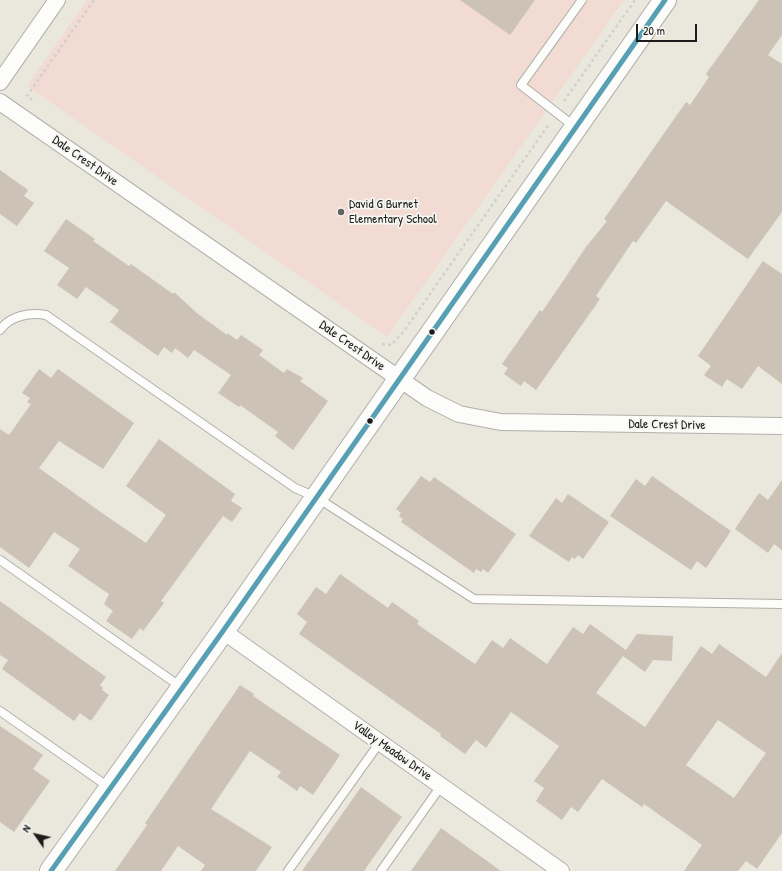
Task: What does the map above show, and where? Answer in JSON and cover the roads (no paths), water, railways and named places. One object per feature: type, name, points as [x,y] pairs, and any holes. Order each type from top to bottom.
[{"type":"street","points":[[0,82],[57,0]]},
{"type":"street","points":[[51,871],[182,688],[664,0]]},
{"type":"street","name":"Dale Crest Drive","points":[[0,102],[427,398],[459,414],[501,422],[782,426]]},
{"type":"street","name":"Valley Meadow Drive","points":[[222,631],[561,871]]},
{"type":"lane","points":[[575,127],[521,85],[582,0]]},
{"type":"lane","points":[[0,330],[3,326],[26,314],[36,313],[46,315],[295,488],[316,497],[474,599],[782,604]]},
{"type":"lane","points":[[0,560],[182,688]]},
{"type":"lane","points":[[0,711],[110,788]]},
{"type":"lane","points":[[288,871],[380,742]]},
{"type":"lane","points":[[381,871],[441,786]]},
{"type":"place","name":"David G Burnet Elementary School","points":[[341,212]]}]
